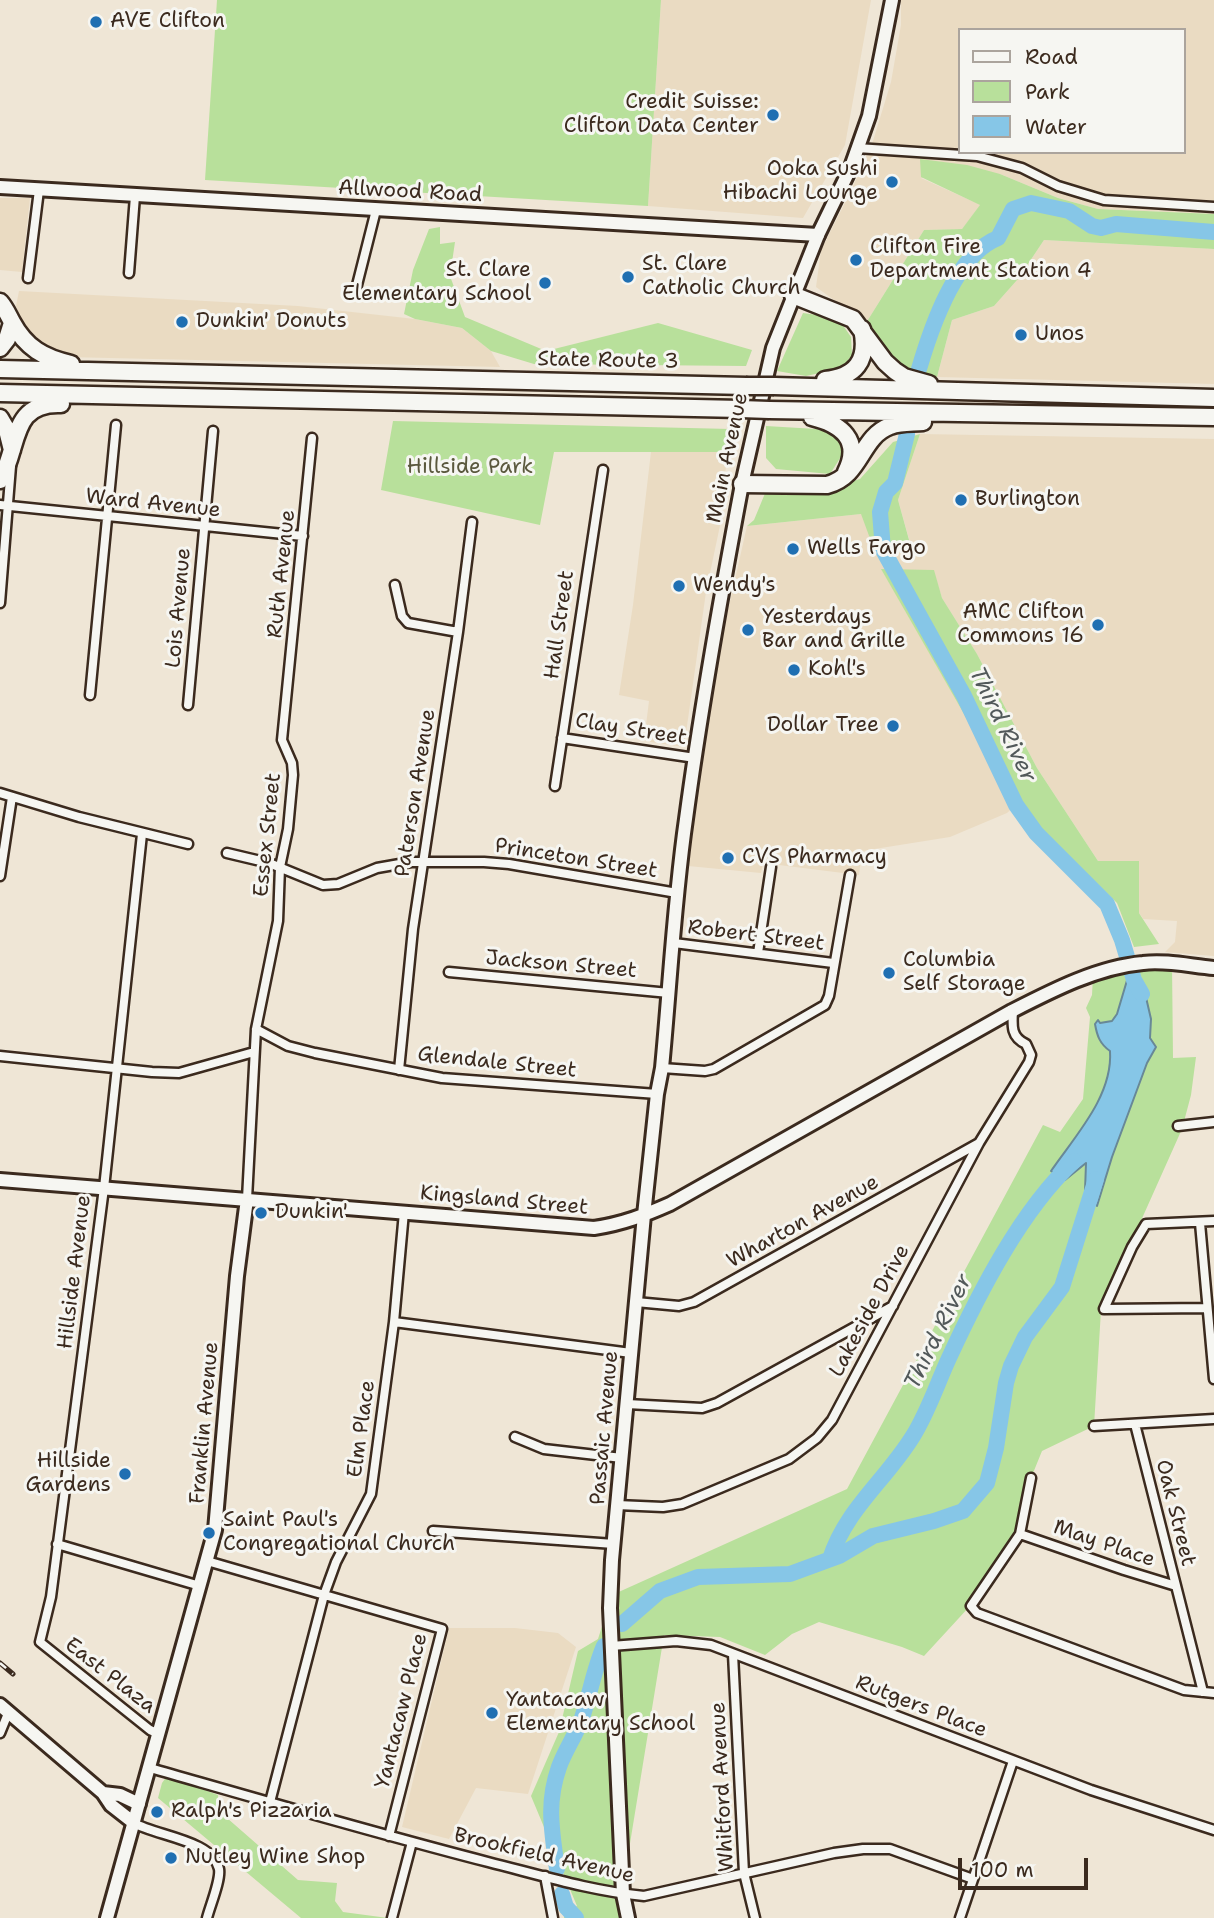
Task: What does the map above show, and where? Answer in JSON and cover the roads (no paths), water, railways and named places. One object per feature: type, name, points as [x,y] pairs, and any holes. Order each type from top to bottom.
[{"type":"highway","points":[[793,295],[844,313],[861,327],[885,362],[895,371],[913,380],[951,390]]},
{"type":"highway","points":[[0,302],[27,343],[44,356],[105,371]]},
{"type":"highway","points":[[0,348],[7,339],[12,323]]},
{"type":"highway","points":[[774,386],[839,379],[849,374],[862,356],[864,346],[861,327]]},
{"type":"highway","name":"State Route 3","points":[[0,369],[1214,398]]},
{"type":"highway","points":[[0,393],[1214,417]]},
{"type":"highway","points":[[0,480],[6,471],[22,421],[28,412],[37,406],[51,403],[116,404],[185,397]]},
{"type":"highway","points":[[769,410],[830,422],[840,428],[850,443],[851,453],[849,466],[838,482]]},
{"type":"highway","points":[[743,484],[827,485],[838,482],[848,475],[880,431],[897,424],[1153,416]]},
{"type":"highway","points":[[0,418],[12,450]]},
{"type":"main road","name":"Main Avenue","points":[[674,943],[677,893],[695,758],[722,589],[765,376],[793,295],[857,148],[871,106],[892,0]]},
{"type":"main road","name":"Allwood Road","points":[[0,187],[818,235]]},
{"type":"main road","name":"Passaic Avenue","points":[[628,1918],[623,1894],[610,1608],[644,1215],[674,943]]},
{"type":"main road","name":"Kingsland Street","points":[[0,1180],[594,1228],[630,1221],[670,1204],[1013,1011],[1074,982],[1130,965],[1151,962],[1214,968]]},
{"type":"main road","name":"Franklin Avenue","points":[[107,1918],[215,1530],[237,1276],[247,1199]]},
{"type":"main road","points":[[4,1708],[134,1823]]},
{"type":"main road","points":[[103,1793],[120,1795],[139,1804]]},
{"type":"street","points":[[857,148],[977,156],[1000,161],[1058,186],[1104,200],[1214,206]]},
{"type":"street","points":[[28,278],[39,190]]},
{"type":"street","points":[[129,273],[135,196]]},
{"type":"street","points":[[355,293],[376,210]]},
{"type":"street","points":[[90,695],[116,425]]},
{"type":"street","name":"Lois Avenue","points":[[188,705],[213,431]]},
{"type":"street","name":"Ruth Avenue","points":[[285,713],[312,438]]},
{"type":"street","points":[[0,603],[4,506],[12,450]]},
{"type":"street","name":"Hall Street","points":[[555,786],[603,470]]},
{"type":"street","name":"Ward Avenue","points":[[4,506],[303,536]]},
{"type":"street","name":"Paterson Avenue","points":[[399,1070],[422,862],[458,632],[472,522]]},
{"type":"street","points":[[395,585],[402,616],[408,623],[458,632]]},
{"type":"street","name":"Essex Street","points":[[278,921],[280,867],[288,830],[293,775],[292,763],[282,740],[285,713]]},
{"type":"street","name":"Clay Street","points":[[562,737],[695,758]]},
{"type":"street","points":[[0,793],[142,834],[188,844]]},
{"type":"street","points":[[0,876],[12,797]]},
{"type":"street","name":"Hillside Avenue","points":[[40,1642],[51,1597],[104,1188],[142,834]]},
{"type":"street","name":"Princeton Street","points":[[227,853],[280,867],[323,885],[338,884],[377,868],[422,862],[484,862],[677,893]]},
{"type":"street","points":[[758,954],[771,867]]},
{"type":"street","points":[[662,1068],[705,1071],[714,1069],[820,1010],[829,996],[849,875]]},
{"type":"street","name":"Franklin Avenue","points":[[247,1199],[256,1029],[278,921]]},
{"type":"street","name":"Robert Street","points":[[674,943],[833,963]]},
{"type":"street","name":"Jackson Street","points":[[449,972],[669,993]]},
{"type":"street","name":"Lakeside Drive","points":[[617,1505],[663,1507],[682,1504],[789,1459],[817,1438],[832,1420],[979,1143],[1030,1062],[1031,1055],[1026,1045],[1013,1033],[1013,1011]]},
{"type":"street","name":"Glendale Street","points":[[256,1029],[288,1046],[442,1079],[657,1094]]},
{"type":"street","points":[[0,1056],[179,1073],[254,1052]]},
{"type":"street","points":[[1178,1126],[1214,1122]]},
{"type":"street","name":"Wharton Avenue","points":[[636,1302],[679,1306],[694,1303],[979,1143]]},
{"type":"street","name":"Elm Place","points":[[270,1802],[324,1595],[336,1562],[371,1494],[394,1322],[404,1212]]},
{"type":"street","points":[[1207,1308],[1104,1310],[1132,1247],[1146,1224],[1214,1221]]},
{"type":"street","points":[[1200,1223],[1214,1379]]},
{"type":"street","points":[[627,1404],[702,1408],[717,1403],[893,1306]]},
{"type":"street","points":[[394,1322],[631,1353]]},
{"type":"street","points":[[1094,1426],[1214,1419]]},
{"type":"street","name":"Oak Street","points":[[1135,1424],[1202,1692]]},
{"type":"street","points":[[515,1437],[544,1449],[622,1458]]},
{"type":"street","points":[[1031,1478],[1020,1534],[971,1606],[977,1613],[1184,1690],[1214,1693]]},
{"type":"street","points":[[433,1531],[614,1544]]},
{"type":"street","name":"May Place","points":[[1020,1534],[1176,1586]]},
{"type":"street","points":[[57,1544],[200,1586]]},
{"type":"street","name":"Yantacaw Place","points":[[206,1561],[442,1629],[390,1836]]},
{"type":"street","name":"East Plaza","points":[[40,1642],[150,1730],[159,1734]]},
{"type":"street","name":"Rutgers Place","points":[[611,1646],[698,1642],[1091,1790],[1214,1830]]},
{"type":"street","name":"Whitford Avenue","points":[[733,1654],[744,1873],[755,1918]]},
{"type":"street","points":[[0,1733],[4,1708]]},
{"type":"street","points":[[960,1918],[1013,1760]]},
{"type":"street","name":"Brookfield Avenue","points":[[150,1768],[412,1842],[589,1888],[623,1894],[644,1896],[834,1853],[877,1849],[890,1850],[973,1879]]},
{"type":"street","points":[[134,1823],[196,1845],[214,1860],[219,1868],[207,1918]]},
{"type":"street","points":[[392,1918],[412,1842]]},
{"type":"street","points":[[545,1876],[553,1918]]},
{"type":"water","points":[[1137,975],[1145,993],[1151,1019],[1150,1038],[1156,1047],[1147,1063],[1112,1157],[1097,1206],[1085,1191],[1086,1163],[1065,1180],[1051,1171],[1091,1115],[1105,1084],[1110,1051],[1100,1039],[1095,1024],[1098,1020],[1100,1023],[1112,1021],[1117,1014],[1128,977]]},
{"type":"waterway","name":"Third River","points":[[919,369],[938,314],[957,276],[983,247],[998,238],[1013,209],[1031,203],[1069,211],[1092,226],[1101,228],[1116,224],[1214,232]]},
{"type":"waterway","name":"Third River","points":[[907,434],[895,483],[886,492],[880,512],[883,550],[964,696],[1016,805],[1036,833],[1107,904],[1134,980],[1142,994]]},
{"type":"waterway","name":"Third River","points":[[830,1559],[846,1525],[918,1427],[961,1333],[1003,1254],[1036,1203],[1074,1161]]},
{"type":"waterway","name":"Third River","points":[[622,1624],[660,1591],[698,1577],[790,1574],[839,1556],[873,1536],[963,1511],[987,1483],[1011,1366],[1025,1337],[1062,1287],[1096,1179]]},
{"type":"waterway","name":"Third River","points":[[557,1869],[551,1818],[552,1793],[561,1761],[582,1718],[604,1646]]},
{"type":"waterway","name":"Third River","points":[[562,1894],[566,1907],[576,1918]]},
{"type":"railway","points":[[0,1663],[13,1674]]},
{"type":"place","name":"AVE Clifton","points":[[96,22]]},
{"type":"place","name":"Credit Suisse: Clifton Data Center","points":[[773,115]]},
{"type":"place","name":"Ooka Sushi Hibachi Lounge","points":[[892,182]]},
{"type":"place","name":"Clifton Fire Department Station 4","points":[[856,260]]},
{"type":"place","name":"St. Clare Catholic Church","points":[[628,277]]},
{"type":"place","name":"St. Clare Elementary School","points":[[545,283]]},
{"type":"place","name":"Dunkin' Donuts","points":[[182,322]]},
{"type":"place","name":"Unos","points":[[1021,335]]},
{"type":"place","name":"Burlington","points":[[961,500]]},
{"type":"place","name":"Wells Fargo","points":[[793,549]]},
{"type":"place","name":"Wendy's","points":[[679,586]]},
{"type":"place","name":"AMC Clifton Commons 16","points":[[1098,625]]},
{"type":"place","name":"Yesterdays Bar and Grille","points":[[748,630]]},
{"type":"place","name":"Kohl's","points":[[794,670]]},
{"type":"place","name":"Dollar Tree","points":[[893,726]]},
{"type":"place","name":"CVS Pharmacy","points":[[728,858]]},
{"type":"place","name":"Columbia Self Storage","points":[[889,973]]},
{"type":"place","name":"Dunkin'","points":[[261,1213]]},
{"type":"place","name":"Hillside Gardens","points":[[125,1474]]},
{"type":"place","name":"Saint Paul's Congregational Church","points":[[209,1533]]},
{"type":"place","name":"Yantacaw Elementary School","points":[[492,1713]]},
{"type":"place","name":"Ralph's Pizzaria","points":[[157,1812]]},
{"type":"place","name":"Nutley Wine Shop","points":[[171,1858]]},
{"type":"park label","name":"Hillside Park","points":[[470,468]]}]
